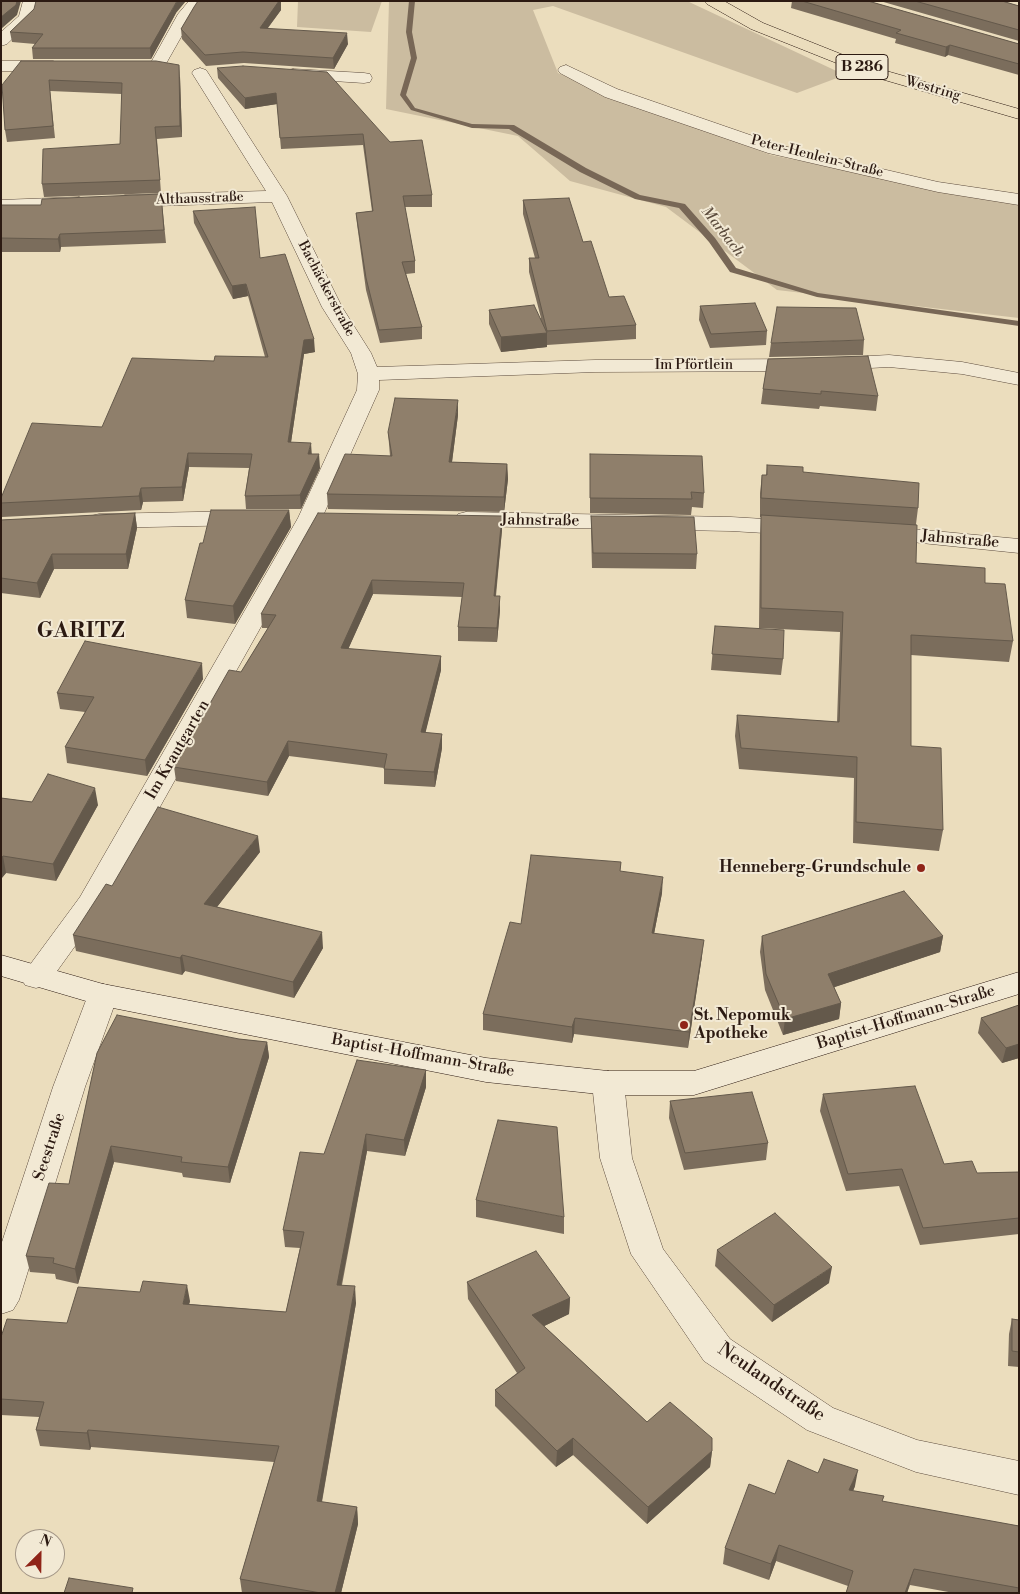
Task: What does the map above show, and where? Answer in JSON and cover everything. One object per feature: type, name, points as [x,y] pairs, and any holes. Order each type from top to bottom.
[{"type":"main road","name":"Westring","points":[[712,1],[757,26],[870,71],[1019,114]]},
{"type":"street","points":[[1,41],[26,18],[31,1]]},
{"type":"street","points":[[138,66],[157,66],[186,14],[197,1]]},
{"type":"street","points":[[1,66],[70,66]]},
{"type":"street","name":"Bachäckerstraße","points":[[157,66],[194,71],[278,196],[332,306],[361,353],[369,374]]},
{"type":"street","name":"Peter-Henlein-Straße","points":[[566,70],[611,93],[774,149],[938,186],[1019,200]]},
{"type":"street","points":[[280,73],[364,78]]},
{"type":"street","name":"Althausstraße","points":[[1,206],[278,196]]},
{"type":"street","name":"Im Pförtlein","points":[[369,374],[595,366],[813,365],[889,361],[962,368],[1019,379]]},
{"type":"street","points":[[76,522],[132,519],[300,518],[337,461],[368,390],[369,374]]},
{"type":"street","name":"Im Krautgarten","points":[[36,977],[91,903],[300,518]]},
{"type":"street","name":"Jahnstraße","points":[[448,519],[731,524],[820,530]]},
{"type":"street","name":"Jahnstraße","points":[[860,532],[1019,546]]},
{"type":"street","name":"Baptist-Hoffmann-Straße","points":[[1,965],[36,977],[103,994],[486,1070],[608,1083],[694,1083],[1019,983]]},
{"type":"street","name":"Seestraße","points":[[1,1300],[69,1087],[103,994]]},
{"type":"street","name":"Neulandstraße","points":[[608,1083],[616,1158],[648,1254],[717,1350],[820,1419],[916,1456],[1019,1478]]},
{"type":"shaded area","points":[[298,1],[382,1],[371,32],[297,27]]},
{"type":"shaded area","points":[[389,1],[687,1],[845,75],[797,93],[553,6],[533,10],[558,73],[608,94],[771,155],[1019,205],[1019,318],[777,290],[666,207],[570,181],[518,136],[386,109]]},
{"type":"building","points":[[1,1],[17,1],[16,5],[1,17]]},
{"type":"building","points":[[36,1],[177,1],[150,48],[32,48],[43,34],[10,32],[34,9]]},
{"type":"building","points":[[198,1],[279,1],[260,28],[347,33],[333,58],[243,52],[205,55],[181,29]]},
{"type":"building","points":[[802,1],[868,1],[1019,44],[1019,64],[950,45],[946,47],[896,33],[901,30]]},
{"type":"building","points":[[915,1],[1002,1],[1019,6],[1019,30]]},
{"type":"building","points":[[21,61],[156,61],[179,65],[180,126],[155,127],[160,180],[42,184],[43,149],[120,144],[122,83],[49,80],[53,126],[5,130],[2,85]]},
{"type":"building","points":[[243,66],[327,72],[390,142],[422,140],[432,195],[403,196],[415,261],[402,262],[422,327],[379,330],[366,278],[356,213],[373,211],[363,134],[280,138],[276,93],[245,98],[217,68]]},
{"type":"building","points":[[161,194],[164,230],[60,234],[58,239],[1,238],[1,205],[41,205],[42,199]]},
{"type":"building","points":[[569,198],[583,242],[591,241],[609,297],[624,296],[636,325],[547,331],[529,258],[539,258],[523,200]]},
{"type":"building","points":[[255,207],[260,258],[285,254],[314,339],[304,340],[288,442],[311,443],[308,454],[319,454],[300,495],[245,496],[252,454],[188,453],[182,487],[141,488],[139,496],[1,503],[1,498],[32,423],[102,427],[132,358],[214,361],[215,356],[268,357],[246,284],[232,286],[193,211]]},
{"type":"building","points":[[755,303],[767,331],[711,334],[700,306]]},
{"type":"building","points":[[534,305],[547,333],[501,337],[489,310]]},
{"type":"building","points":[[777,307],[856,308],[864,340],[771,343]]},
{"type":"building","points":[[868,356],[878,396],[821,391],[821,394],[763,389],[768,359]]},
{"type":"building","points":[[395,398],[458,400],[449,462],[507,464],[504,497],[327,494],[345,454],[392,456],[388,432]]},
{"type":"building","points":[[590,454],[702,456],[704,493],[691,492],[692,499],[590,498]]},
{"type":"building","points":[[767,465],[803,467],[803,472],[919,483],[918,508],[761,498],[762,475],[767,475]]},
{"type":"building","points":[[211,510],[289,510],[233,606],[185,600]]},
{"type":"building","points":[[135,513],[126,554],[52,554],[37,583],[1,578],[1,520]]},
{"type":"building","points":[[318,513],[502,516],[494,596],[500,596],[497,628],[458,627],[464,583],[372,580],[341,648],[441,656],[421,732],[442,734],[434,772],[384,769],[387,754],[288,741],[267,782],[174,767],[229,670],[241,672],[276,615],[261,614]]},
{"type":"building","points":[[761,515],[917,525],[916,563],[985,568],[985,583],[1005,584],[1013,641],[911,635],[911,746],[941,748],[943,830],[856,822],[857,757],[741,748],[737,715],[839,722],[843,612],[761,608]]},
{"type":"building","points":[[591,516],[694,517],[697,554],[593,553]]},
{"type":"building","points":[[715,626],[784,630],[783,659],[712,654]]},
{"type":"building","points":[[85,641],[202,663],[145,760],[65,747],[94,697],[57,693]]},
{"type":"building","points":[[48,774],[95,788],[53,864],[3,856],[1,858],[1,798],[32,802]]},
{"type":"building","points":[[158,807],[258,836],[204,904],[322,932],[293,982],[182,955],[180,958],[73,935],[106,884],[112,886]]},
{"type":"building","points":[[531,855],[621,862],[620,871],[663,877],[652,933],[704,940],[689,1032],[575,1018],[572,1027],[483,1014],[510,922],[521,924]]},
{"type":"building","points":[[904,891],[943,936],[828,974],[841,1003],[785,1019],[766,974],[762,936]]},
{"type":"building","points":[[1019,1005],[1019,1044],[1006,1048],[981,1018]]},
{"type":"building","points":[[117,1015],[239,1039],[267,1042],[228,1167],[181,1162],[182,1157],[111,1146],[75,1269],[53,1263],[54,1258],[26,1256],[49,1183],[69,1184],[97,1053]]},
{"type":"building","points":[[357,1060],[426,1070],[404,1140],[366,1134],[337,1285],[355,1286],[317,1501],[357,1507],[335,1593],[321,1593],[240,1579],[279,1446],[88,1430],[87,1433],[36,1430],[44,1402],[1,1399],[1,1337],[7,1319],[67,1323],[78,1287],[140,1292],[143,1281],[187,1285],[183,1304],[286,1312],[304,1232],[283,1230],[300,1152],[324,1154]]},
{"type":"building","points":[[915,1086],[944,1164],[972,1161],[977,1173],[1019,1172],[1019,1218],[923,1228],[902,1169],[848,1174],[823,1094]]},
{"type":"building","points":[[752,1092],[768,1143],[685,1153],[670,1101]]},
{"type":"building","points":[[498,1120],[557,1127],[564,1217],[476,1200]]},
{"type":"building","points":[[775,1213],[832,1267],[774,1305],[717,1250]]},
{"type":"building","points":[[536,1251],[570,1298],[532,1315],[647,1422],[670,1402],[712,1438],[712,1451],[648,1507],[573,1438],[557,1451],[495,1390],[525,1368],[467,1282]]},
{"type":"building","points":[[1012,1319],[1019,1320],[1019,1352],[1012,1351]]},
{"type":"building","points":[[824,1459],[858,1470],[849,1490],[884,1496],[882,1501],[1019,1526],[1019,1588],[914,1569],[905,1593],[846,1593],[853,1571],[779,1545],[771,1564],[725,1548],[749,1484],[775,1494],[788,1460],[818,1473]]},
{"type":"building","points":[[69,1578],[133,1588],[132,1593],[64,1593]]},
{"type":"waterway","name":"Marbach","points":[[412,1],[409,32],[414,58],[403,95],[413,109],[472,126],[511,127],[583,170],[638,197],[682,206],[712,240],[733,270],[817,295],[1019,324]]},
{"type":"place","name":"Henneberg-Grundschule","points":[[921,868]]},
{"type":"place","name":"St. Nepomuk Apotheke","points":[[684,1025]]},
{"type":"district","name":"GARITZ","points":[[81,632]]}]
